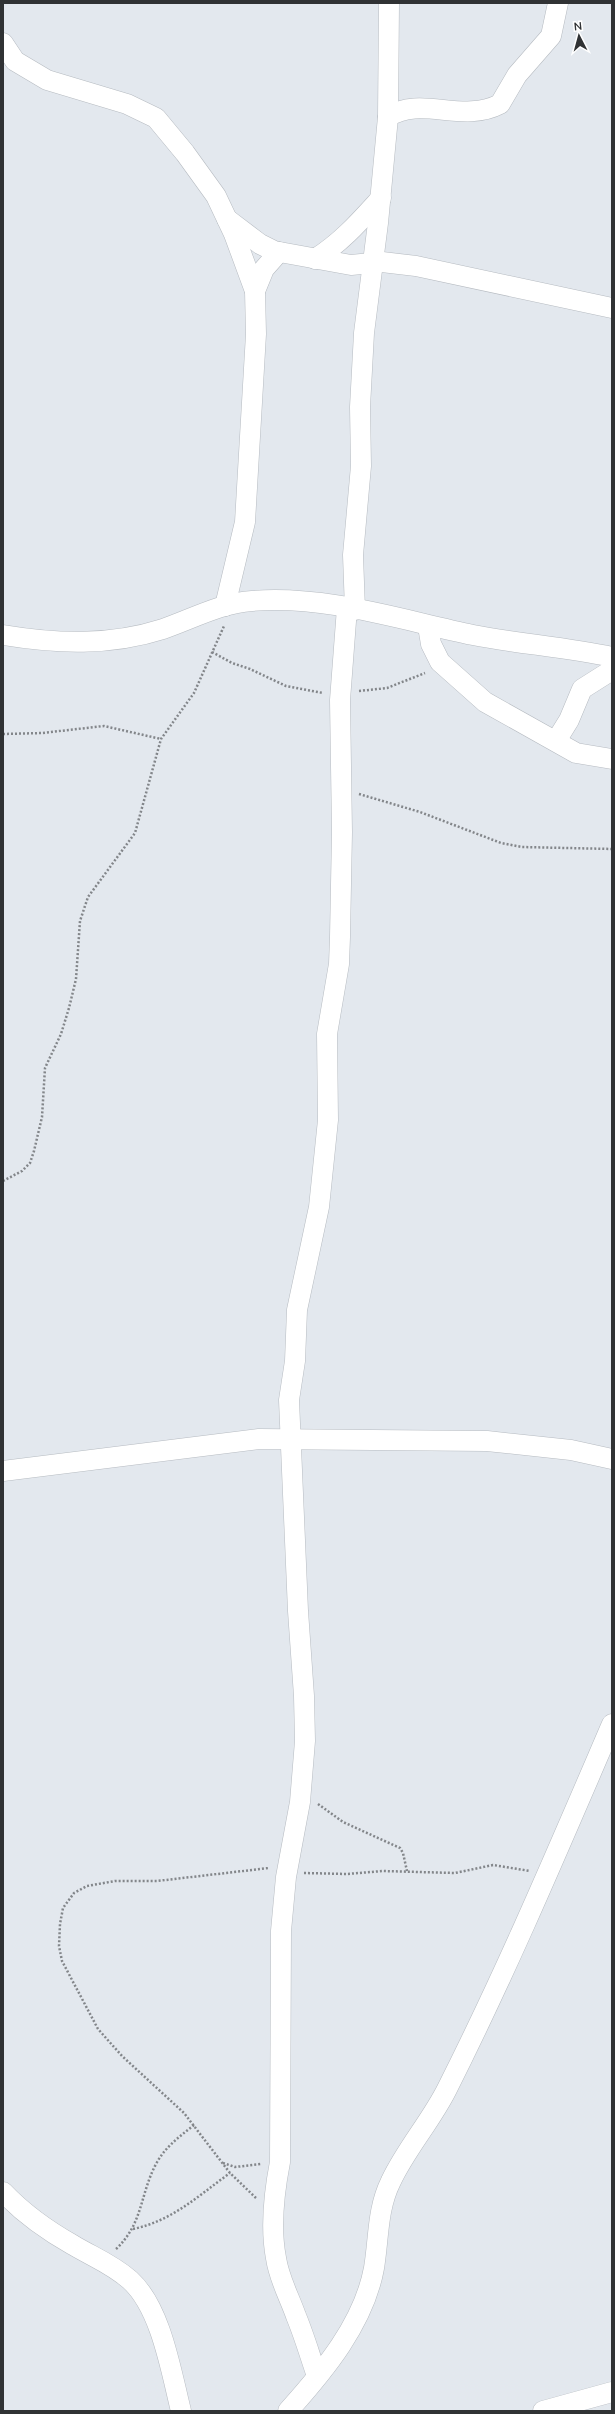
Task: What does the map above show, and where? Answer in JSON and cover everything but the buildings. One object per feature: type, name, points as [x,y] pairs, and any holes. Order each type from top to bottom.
[{"type":"street","points":[[317,2376],[296,2315],[283,2286],[275,2258],[274,2193],[280,2155],[281,1931],[288,1870],[301,1792],[304,1696],[298,1611],[290,1400],[295,1361],[297,1310],[319,1207],[328,1120],[327,1034],[340,950],[342,832],[341,693],[351,609],[353,555],[361,466],[360,407],[364,333],[381,198],[388,117],[389,3]]},
{"type":"street","points":[[388,117],[403,108],[414,107],[455,113],[475,112],[500,104],[517,74],[551,36],[558,3]]},
{"type":"street","points":[[3,43],[15,61],[47,80],[127,104],[156,118],[185,153],[216,196],[227,219],[255,291],[256,334],[245,522],[228,605]]},
{"type":"street","points":[[315,258],[346,236],[381,198]]},
{"type":"street","points":[[227,219],[260,244],[279,252],[351,265],[391,263],[416,266],[612,308]]},
{"type":"street","points":[[255,291],[264,269],[279,252]]},
{"type":"street","points":[[3,635],[44,642],[105,641],[162,629],[228,605],[251,601],[279,600],[351,609],[504,641],[579,650],[612,657]]},
{"type":"street","points":[[428,626],[432,644],[439,660],[448,671],[485,702],[576,752],[612,759]]},
{"type":"street","points":[[556,741],[569,720],[582,690],[612,670]]},
{"type":"street","points":[[3,1471],[228,1442],[291,1439],[487,1441],[571,1450],[612,1460]]},
{"type":"street","points":[[288,2411],[317,2376],[353,2325],[366,2295],[374,2268],[382,2204],[391,2181],[446,2091],[547,1874],[612,1724]]},
{"type":"street","points":[[3,2192],[20,2210],[60,2237],[104,2260],[131,2280],[148,2304],[158,2324],[181,2411]]},
{"type":"street","points":[[543,2411],[612,2392]]},
{"type":"path","points":[[3,1181],[22,1171],[30,1163],[34,1151],[42,1117],[45,1068],[61,1034],[76,979],[80,921],[91,891],[135,833],[161,739],[194,693],[212,652],[228,605]]},
{"type":"path","points":[[212,652],[232,663],[250,669],[286,686],[304,691],[341,693],[387,688],[417,677],[439,660]]},
{"type":"path","points":[[3,734],[42,733],[104,726],[161,739]]},
{"type":"path","points":[[341,785],[353,792],[420,812],[501,843],[522,847],[612,849]]},
{"type":"path","points":[[301,1792],[343,1822],[400,1848],[403,1853],[407,1871]]},
{"type":"path","points":[[274,2213],[245,2190],[222,2163],[194,2125],[122,2056],[98,2029],[62,1961],[59,1946],[63,1908],[74,1893],[87,1886],[115,1881],[171,1879],[288,1870],[300,1873],[347,1874],[407,1871],[455,1873],[493,1866],[547,1874]]},
{"type":"path","points":[[104,2260],[124,2242],[133,2229],[155,2164],[170,2143],[194,2125]]},
{"type":"path","points":[[222,2163],[235,2166],[248,2166],[262,2164],[280,2155]]},
{"type":"path","points":[[133,2229],[147,2226],[190,2204],[230,2173]]}]
